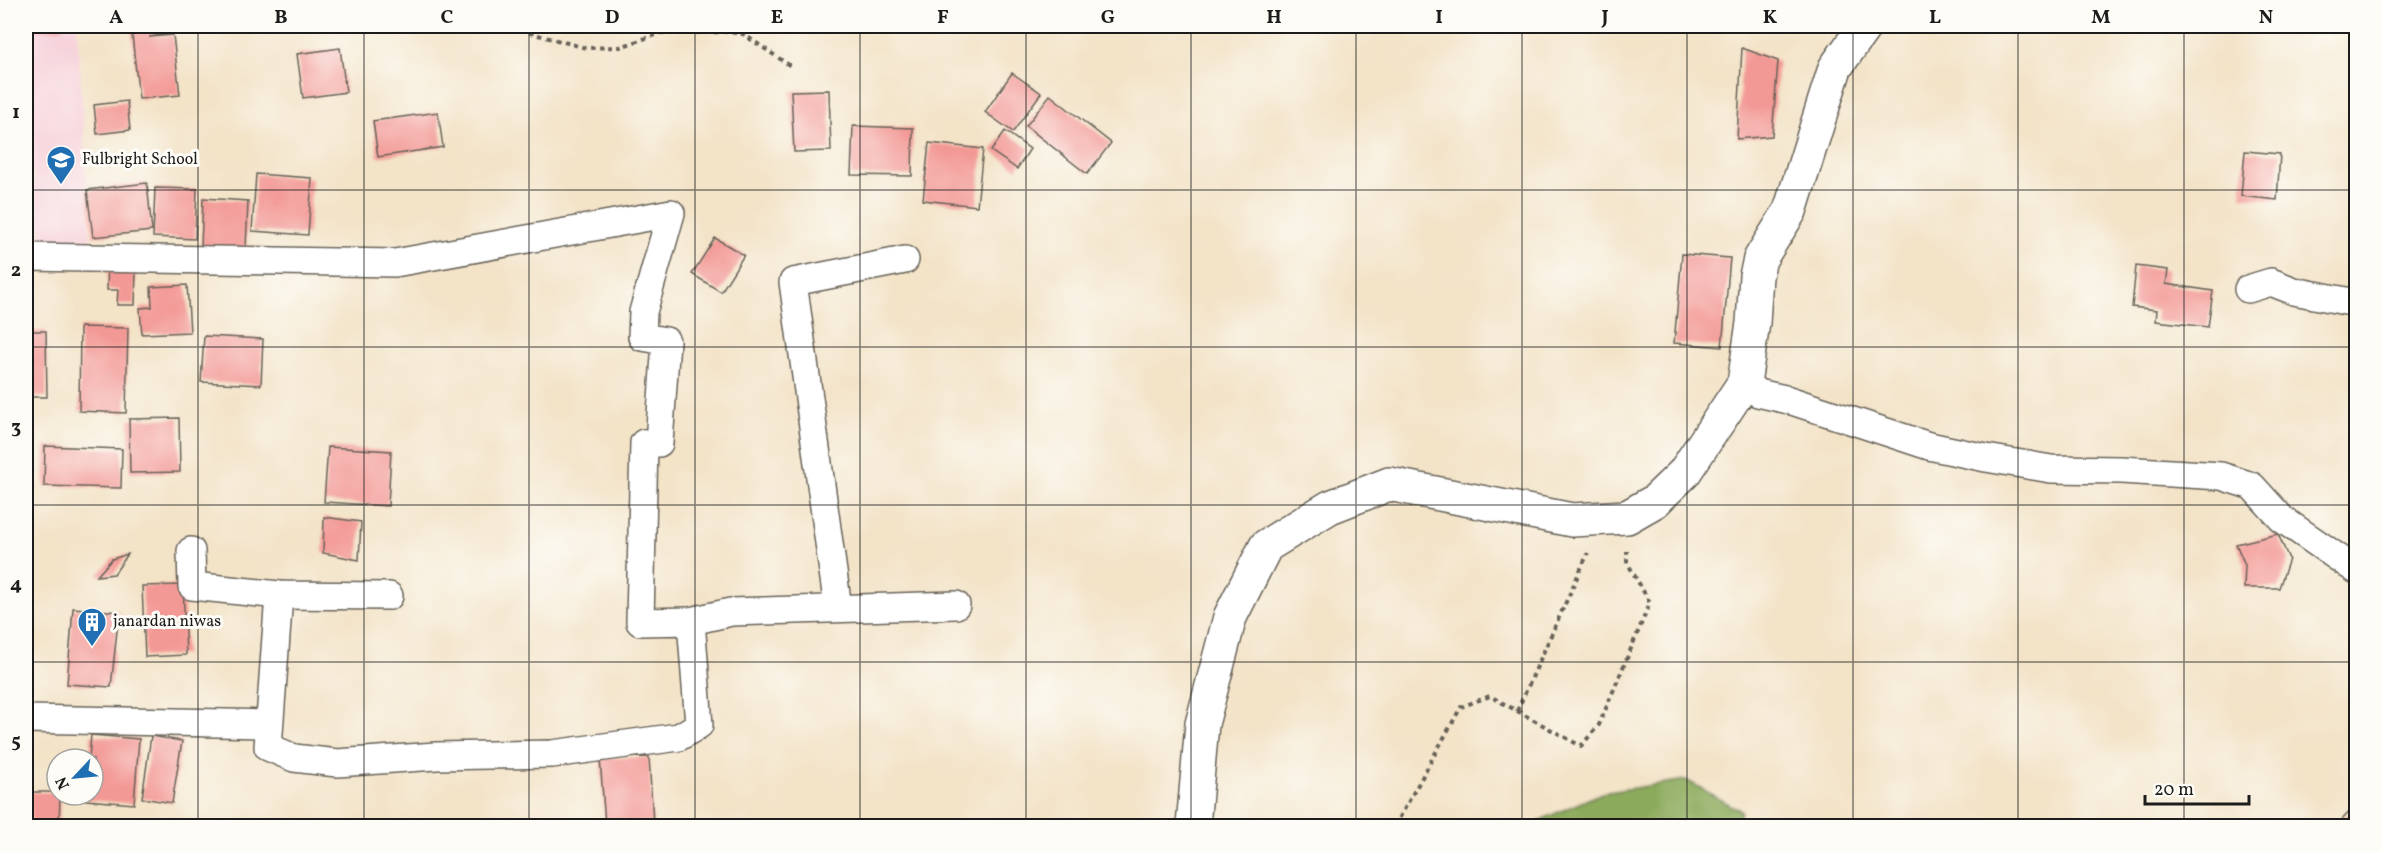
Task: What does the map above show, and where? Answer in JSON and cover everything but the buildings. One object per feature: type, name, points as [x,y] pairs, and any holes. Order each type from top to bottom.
[{"type":"street","points":[[1193,826],[1202,724],[1230,618],[1266,546],[1330,507],[1389,484],[1572,520],[1615,518],[1655,501],[1684,473],[1744,382],[1754,323],[1756,276],[1760,259],[1790,210],[1835,68],[1865,26]]},
{"type":"street","points":[[26,256],[395,263],[671,213],[643,312],[642,337],[666,341],[660,443],[644,443],[640,622],[691,621],[731,612],[956,605]]},
{"type":"street","points":[[838,608],[793,282],[906,260]]},
{"type":"street","points":[[2248,290],[2271,282],[2294,291],[2356,303]]},
{"type":"street","points":[[1744,382],[1758,393],[1789,400],[1929,446],[1986,458],[2051,469],[2221,476],[2252,486],[2282,519],[2356,570]]},
{"type":"street","points":[[191,551],[192,586],[279,595],[389,596]]},
{"type":"street","points":[[279,595],[268,747],[294,758],[337,763],[436,756],[552,754],[679,737],[699,725],[691,621]]},
{"type":"street","points":[[26,718],[269,724]]},
{"type":"path","points":[[524,26],[527,32],[586,48],[620,47],[661,33],[729,32],[743,34],[792,67]]},
{"type":"path","points":[[1395,826],[1461,707],[1490,696],[1581,746],[1599,725],[1650,603],[1627,562],[1615,518]]},
{"type":"path","points":[[1517,711],[1615,518]]},
{"type":"shaded area","name":"Fulbright School","points":[[26,26],[77,26],[91,244],[42,246],[26,127]]},
{"type":"green space","points":[[1686,780],[1741,811],[1738,826],[1527,826],[1602,793]]},
{"type":"place","name":"Fulbright School","points":[[61,186]]},
{"type":"place","name":"janardan niwas","points":[[92,648]]}]
